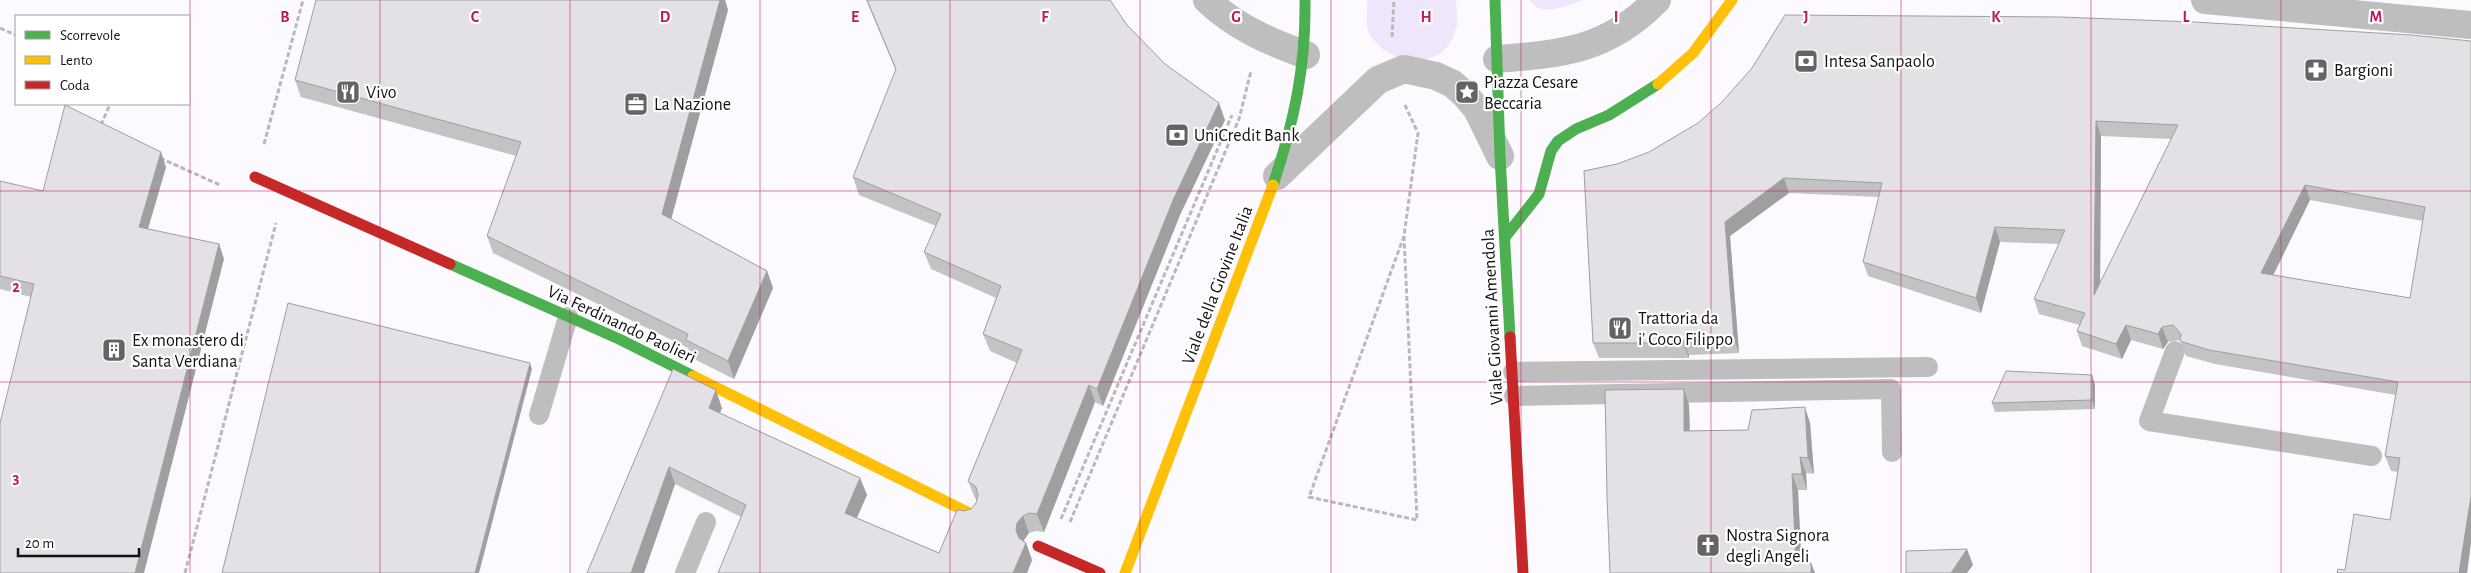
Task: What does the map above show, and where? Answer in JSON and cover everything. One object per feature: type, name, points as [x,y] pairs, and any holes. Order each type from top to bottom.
[{"type":"main road","name":"Viale della Giovine Italia","points":[[1125,573],[1174,450],[1286,150],[1300,95],[1306,55],[1305,0]]},
{"type":"main road","points":[[1495,0],[1497,59]]},
{"type":"main road","points":[[1506,236],[1536,200],[1543,184],[1551,150],[1556,142],[1566,134],[1606,117],[1672,75],[1717,24],[1732,0]]},
{"type":"main road","name":"Viale Giovanni Amendola","points":[[1497,59],[1500,156],[1506,236],[1523,573]]},
{"type":"main road","name":"Via Ferdinando Paolieri","points":[[255,177],[619,339],[969,514]]},
{"type":"main road","points":[[1047,551],[1100,573]]},
{"type":"street","points":[[1207,0],[1231,20],[1259,37],[1306,55]]},
{"type":"street","points":[[1497,59],[1578,49],[1598,42],[1626,27],[1657,0]]},
{"type":"street","points":[[2204,0],[2471,25]]},
{"type":"street","points":[[1277,176],[1368,88],[1391,73],[1404,69],[1428,72],[1453,84],[1478,109],[1500,156]]},
{"type":"lane","points":[[539,415],[568,317]]},
{"type":"lane","points":[[2175,351],[2149,421],[2372,456]]},
{"type":"lane","points":[[1513,372],[1928,367]]},
{"type":"lane","points":[[1514,396],[1891,389],[1892,452]]},
{"type":"lane","points":[[686,573],[706,522]]},
{"type":"path","points":[[255,177],[303,0]]},
{"type":"path","points":[[0,28],[15,35]]},
{"type":"path","points":[[1391,73],[1418,134],[1404,236],[1417,520],[1309,497],[1404,236]]},
{"type":"path","points":[[1047,551],[1232,115]]},
{"type":"path","points":[[1047,551],[1239,119]]},
{"type":"path","points":[[185,573],[284,191]]},
{"type":"shaded area","points":[[1367,0],[1456,0],[1457,20],[1454,36],[1448,46],[1430,58],[1408,60],[1397,57],[1381,47],[1369,34]]},
{"type":"shaded area","points":[[1530,0],[1583,0],[1548,10],[1535,6]]},
{"type":"building","points":[[316,0],[720,0],[662,214],[767,271],[728,361],[686,340],[688,334],[487,236],[521,142],[295,80]]},
{"type":"building","points":[[867,0],[1110,0],[1127,25],[1165,64],[1219,103],[1174,198],[1097,389],[1089,385],[1037,514],[1029,513],[1023,516],[1017,523],[1016,531],[1019,538],[1026,543],[1013,573],[718,573],[746,505],[669,467],[631,573],[587,573],[673,369],[716,390],[709,408],[860,478],[845,513],[939,553],[957,510],[971,509],[976,503],[978,495],[976,487],[968,481],[1022,350],[983,334],[1001,286],[924,252],[941,214],[853,177],[896,69]]},
{"type":"building","points":[[1785,15],[2060,17],[2194,22],[2411,35],[2471,41],[2471,496],[2459,573],[2337,573],[2338,569],[2345,570],[2354,514],[2390,520],[2400,458],[2385,456],[2398,382],[2209,350],[2180,341],[2181,334],[2173,325],[2162,327],[2158,334],[2126,325],[2116,344],[2077,331],[2085,313],[2034,299],[2065,230],[1995,227],[1976,298],[1863,262],[1882,183],[1784,178],[1725,222],[1734,339],[1683,340],[1683,343],[1593,343],[1584,171],[1617,164],[1649,152],[1698,123],[1722,102],[1752,68]],"holes":[[[2096,121],[2178,125],[2094,295]],[[2305,185],[2425,207],[2410,298],[2261,273]]]},
{"type":"building","name":"Ex monastero di Santa Verdiana","points":[[65,105],[161,152],[139,227],[219,244],[135,573],[0,573],[0,423],[34,284],[0,276],[0,181],[43,191]]},
{"type":"building","points":[[288,303],[530,363],[475,573],[222,573]]},
{"type":"building","points":[[2006,371],[2092,375],[2092,400],[1992,403]]},
{"type":"building","points":[[1684,389],[1684,431],[1748,430],[1752,410],[1805,407],[1808,458],[1800,457],[1802,474],[1792,474],[1796,563],[1811,563],[1811,573],[1610,573],[1605,390]]},
{"type":"building","points":[[1967,549],[1951,573],[1906,573],[1906,551]]},
{"type":"traffic: fast","points":[[1273,185],[1293,116],[1301,71],[1305,0]]},
{"type":"traffic: fast","points":[[1495,0],[1500,156],[1510,337]]},
{"type":"traffic: fast","points":[[1506,236],[1539,194],[1551,151],[1558,141],[1576,129],[1609,115],[1658,84]]},
{"type":"traffic: fast","points":[[450,264],[619,339],[693,376]]},
{"type":"traffic: slow","points":[[1658,84],[1693,53],[1732,0]]},
{"type":"traffic: slow","points":[[1125,573],[1273,185]]},
{"type":"traffic: slow","points":[[693,376],[969,513]]},
{"type":"traffic: jam","points":[[255,177],[450,264]]},
{"type":"traffic: jam","points":[[1510,337],[1523,573]]},
{"type":"traffic: jam","points":[[1038,546],[1100,573]]},
{"type":"place","name":"Intesa Sanpaolo","points":[[1806,61]]},
{"type":"place","name":"Bargioni","points":[[2316,70]]},
{"type":"place","name":"Vivo","points":[[348,92]]},
{"type":"place","name":"Piazza Cesare Beccaria","points":[[1467,92]]},
{"type":"place","name":"La Nazione","points":[[636,104]]},
{"type":"place","name":"UniCredit Bank","points":[[1177,135]]},
{"type":"place","name":"Trattoria da i' Coco Filippo","points":[[1620,328]]},
{"type":"place","name":"Ex monastero di Santa Verdiana","points":[[114,350]]},
{"type":"place","name":"Nostra Signora degli Angeli","points":[[1708,545]]}]
